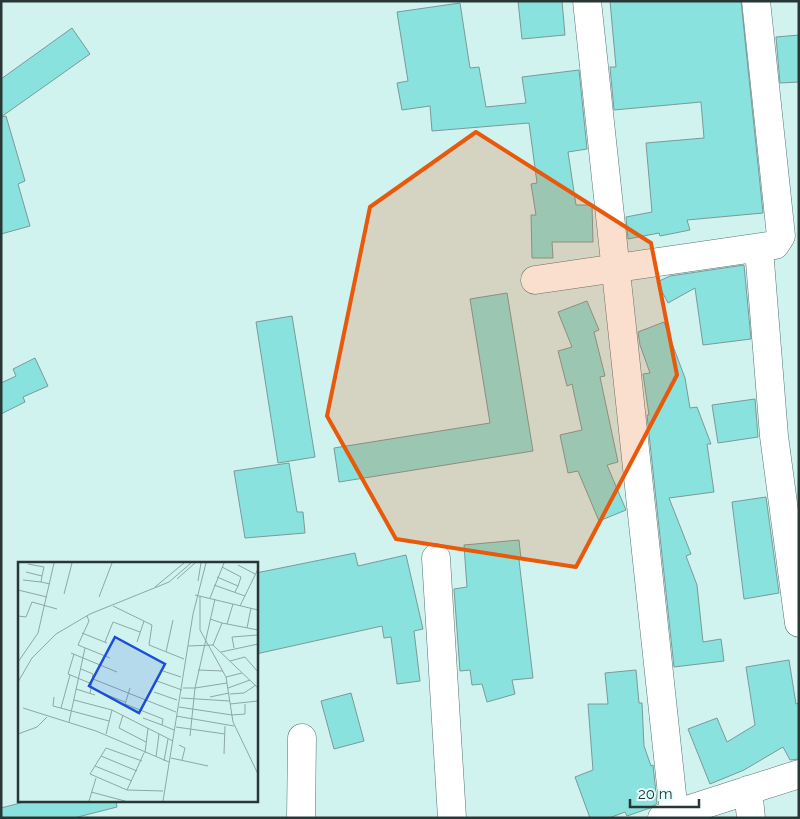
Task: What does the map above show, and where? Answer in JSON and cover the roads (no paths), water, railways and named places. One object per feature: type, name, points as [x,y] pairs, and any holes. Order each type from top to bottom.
[{"type":"street","points":[[587,1],[668,815],[799,774]]},
{"type":"street","points":[[535,280],[759,249],[775,245],[781,236],[756,1]]},
{"type":"street","points":[[759,249],[774,436],[799,623]]},
{"type":"street","points":[[436,558],[452,818]]},
{"type":"street","points":[[301,818],[302,738]]},
{"type":"street","points":[[748,790],[751,818]]}]
